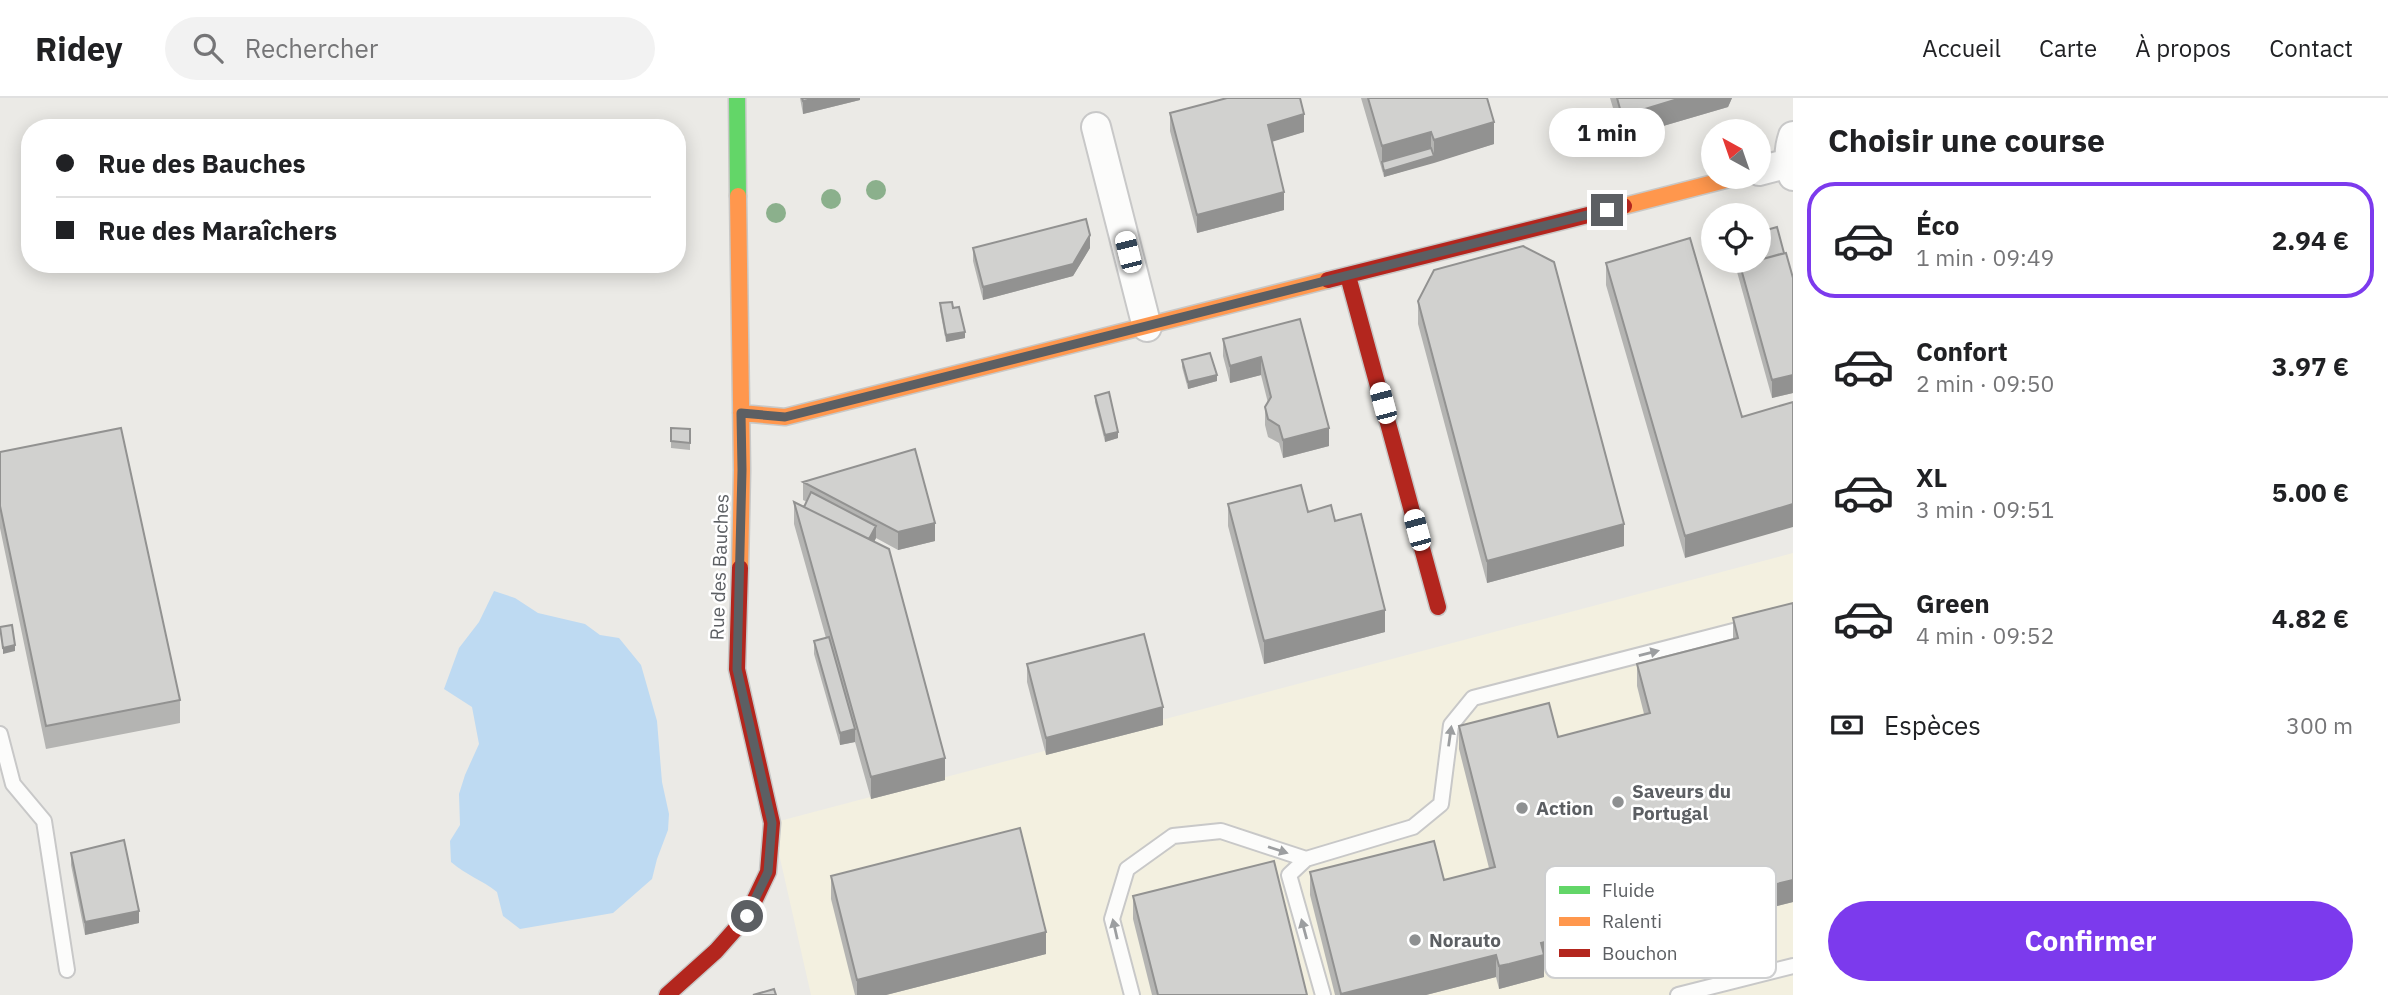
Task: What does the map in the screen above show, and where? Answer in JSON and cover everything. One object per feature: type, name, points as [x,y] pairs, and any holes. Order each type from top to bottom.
[{"type":"street","name":"Rue des Bauches","points":[[667,995],[716,951],[747,916],[768,872],[772,823],[737,669],[742,470],[737,98]]},
{"type":"street","points":[[1096,127],[1147,327]]},
{"type":"street","points":[[1771,166],[1792,158]]},
{"type":"street","points":[[741,413],[785,417],[1701,186]]},
{"type":"street","points":[[1348,276],[1438,607]]},
{"type":"lane","points":[[1322,995],[1290,875],[1306,859],[1413,827],[1441,804],[1451,724],[1473,698],[1766,623]]},
{"type":"lane","points":[[0,734],[13,785],[44,821],[67,970]]},
{"type":"lane","points":[[1132,995],[1112,919],[1127,869],[1173,836],[1221,831],[1306,859]]},
{"type":"lane","points":[[1776,970],[1793,966]]},
{"type":"lane","points":[[1678,995],[1745,978]]},
{"type":"shaded area","points":[[1793,553],[1793,995],[811,995],[772,823]]},
{"type":"water","points":[[494,591],[515,598],[538,613],[585,624],[600,635],[619,638],[641,665],[657,721],[662,782],[669,814],[668,830],[652,879],[613,913],[520,929],[503,916],[497,892],[451,862],[450,841],[460,825],[459,794],[479,744],[472,707],[444,689],[459,648],[479,622]]},
{"type":"building","points":[[1227,98],[1300,98],[1304,114],[1268,125],[1284,192],[1197,215],[1170,113]]},
{"type":"building","points":[[1368,98],[1487,98],[1494,122],[1434,140],[1431,132],[1382,146]]},
{"type":"building","points":[[1617,98],[1681,98],[1622,116]]},
{"type":"building","points":[[1644,125],[1647,133],[1629,138],[1627,130]]},
{"type":"building","points":[[1431,148],[1434,156],[1384,171],[1382,162]]},
{"type":"building","points":[[1086,219],[1090,235],[1073,264],[983,287],[973,248]]},
{"type":"building","points":[[1777,227],[1784,253],[1771,257],[1771,229]]},
{"type":"building","points":[[1690,238],[1742,417],[1793,402],[1793,504],[1685,536],[1606,263]]},
{"type":"building","points":[[1523,246],[1554,262],[1624,524],[1487,561],[1418,301],[1434,270]]},
{"type":"building","points":[[1786,253],[1793,278],[1793,375],[1772,380],[1742,273],[1771,273],[1771,257]]},
{"type":"building","points":[[952,302],[953,308],[959,307],[965,332],[946,335],[940,303]]},
{"type":"building","points":[[1300,319],[1329,428],[1283,440],[1279,426],[1268,419],[1265,407],[1271,397],[1261,357],[1230,366],[1223,339]]},
{"type":"building","points":[[1210,353],[1217,375],[1188,382],[1182,360]]},
{"type":"building","points":[[1109,392],[1118,432],[1105,435],[1095,396]]},
{"type":"building","points":[[121,428],[180,700],[46,726],[0,506],[0,452]]},
{"type":"building","points":[[671,428],[690,429],[690,443],[671,441]]},
{"type":"building","points":[[915,449],[935,523],[898,532],[803,482]]},
{"type":"building","points":[[1301,485],[1308,512],[1331,505],[1335,521],[1361,514],[1385,610],[1264,641],[1228,504]]},
{"type":"building","points":[[811,492],[876,526],[869,539],[804,507]]},
{"type":"building","points":[[794,502],[889,549],[945,758],[871,777]]},
{"type":"building","points":[[1793,603],[1793,880],[1776,884],[1776,866],[1545,866],[1545,942],[1541,943],[1544,955],[1499,966],[1496,955],[1341,994],[1310,872],[1434,841],[1444,880],[1495,867],[1459,726],[1549,703],[1558,737],[1650,713],[1637,664],[1738,638],[1733,618]]},
{"type":"building","points":[[12,625],[15,645],[3,648],[0,627]]},
{"type":"building","points":[[1144,634],[1163,707],[1046,738],[1027,664]]},
{"type":"building","points":[[829,637],[855,729],[840,733],[814,641]]},
{"type":"building","points":[[1020,828],[1046,932],[857,980],[831,876]]},
{"type":"building","points":[[124,840],[139,911],[85,922],[71,853]]},
{"type":"building","points":[[1274,861],[1307,995],[1158,995],[1133,896]]},
{"type":"building","points":[[774,989],[776,995],[753,995]]},
{"type":"traffic: fast","points":[[737,98],[738,196]]},
{"type":"traffic: slow","points":[[1624,206],[1701,186]]},
{"type":"traffic: slow","points":[[738,196],[742,470],[740,568]]},
{"type":"traffic: slow","points":[[741,413],[785,417],[1328,280]]},
{"type":"traffic: jam","points":[[1328,280],[1624,206]]},
{"type":"traffic: jam","points":[[1348,276],[1438,607]]},
{"type":"traffic: jam","points":[[667,995],[716,951],[747,916],[768,872],[772,823],[737,669],[740,568]]},
{"type":"place","name":"Saveurs du Portugal","points":[[1618,802]]},
{"type":"place","name":"Action","points":[[1522,808]]},
{"type":"place","name":"Norauto","points":[[1415,940]]},
{"type":"route","points":[[747,916],[768,872],[772,823],[737,669],[741,413],[785,417],[1607,210]]}]
